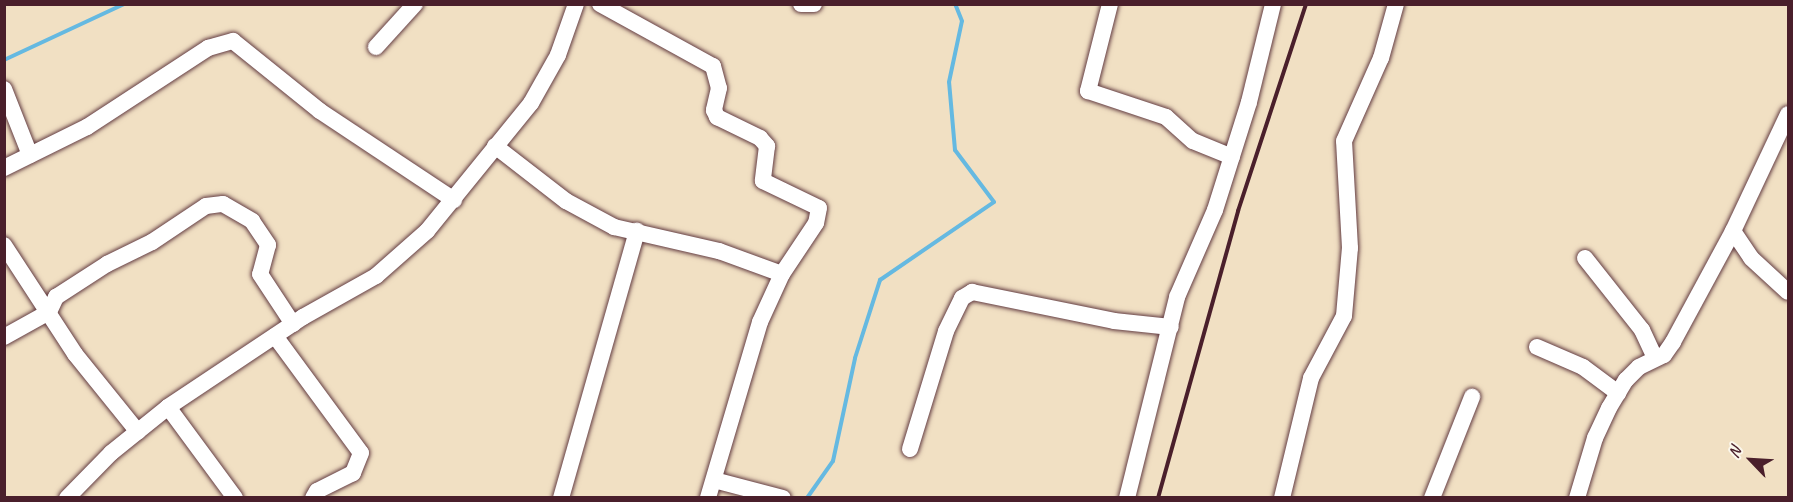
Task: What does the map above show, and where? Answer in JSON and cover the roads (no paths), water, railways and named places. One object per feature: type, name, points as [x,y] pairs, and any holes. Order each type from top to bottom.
[{"type":"street","points":[[376,47],[415,4]]},
{"type":"street","points":[[67,498],[168,407],[292,324],[376,276],[454,200],[531,103],[558,55],[576,4]]},
{"type":"street","points":[[600,4],[713,66],[719,88],[714,110],[717,117],[760,138],[767,146],[763,181],[819,208],[816,223],[782,274],[760,322],[708,498]]},
{"type":"street","points":[[801,4],[814,4]]},
{"type":"street","points":[[1110,4],[1088,91],[1166,117],[1193,141],[1232,157]]},
{"type":"street","points":[[1127,498],[1177,297],[1215,210],[1232,157],[1273,4]]},
{"type":"street","points":[[1282,498],[1311,378],[1344,316],[1350,248],[1341,151],[1381,58],[1396,4]]},
{"type":"street","points":[[4,168],[87,127],[208,48],[233,41],[320,111],[454,200]]},
{"type":"street","points":[[4,89],[30,155]]},
{"type":"street","points":[[1577,498],[1595,438],[1618,393],[1639,367],[1655,358],[1673,342],[1734,231],[1788,114]]},
{"type":"street","points":[[495,146],[566,201],[614,227],[719,251],[782,274]]},
{"type":"street","points":[[4,337],[49,312],[56,297],[107,264],[152,242],[206,206],[223,204],[252,221],[268,245],[260,274],[292,324]]},
{"type":"street","points":[[561,498],[637,231]]},
{"type":"street","points":[[1734,231],[1750,258],[1788,292]]},
{"type":"street","points":[[4,245],[75,354],[138,432]]},
{"type":"street","points":[[1585,258],[1642,330],[1655,358]]},
{"type":"street","points":[[910,448],[946,331],[962,298],[972,292],[1114,321],[1171,327]]},
{"type":"street","points":[[275,336],[361,453],[353,473],[317,491],[313,498]]},
{"type":"street","points":[[1537,347],[1583,367],[1618,393]]},
{"type":"street","points":[[1432,498],[1472,398]]},
{"type":"street","points":[[168,407],[235,498]]},
{"type":"street","points":[[714,480],[783,498]]},
{"type":"waterway","points":[[4,60],[124,4]]},
{"type":"waterway","points":[[807,498],[833,461],[855,358],[880,280],[994,202],[955,150],[949,82],[962,21],[955,4]]},
{"type":"railway","points":[[1158,498],[1238,211],[1306,4]]}]
